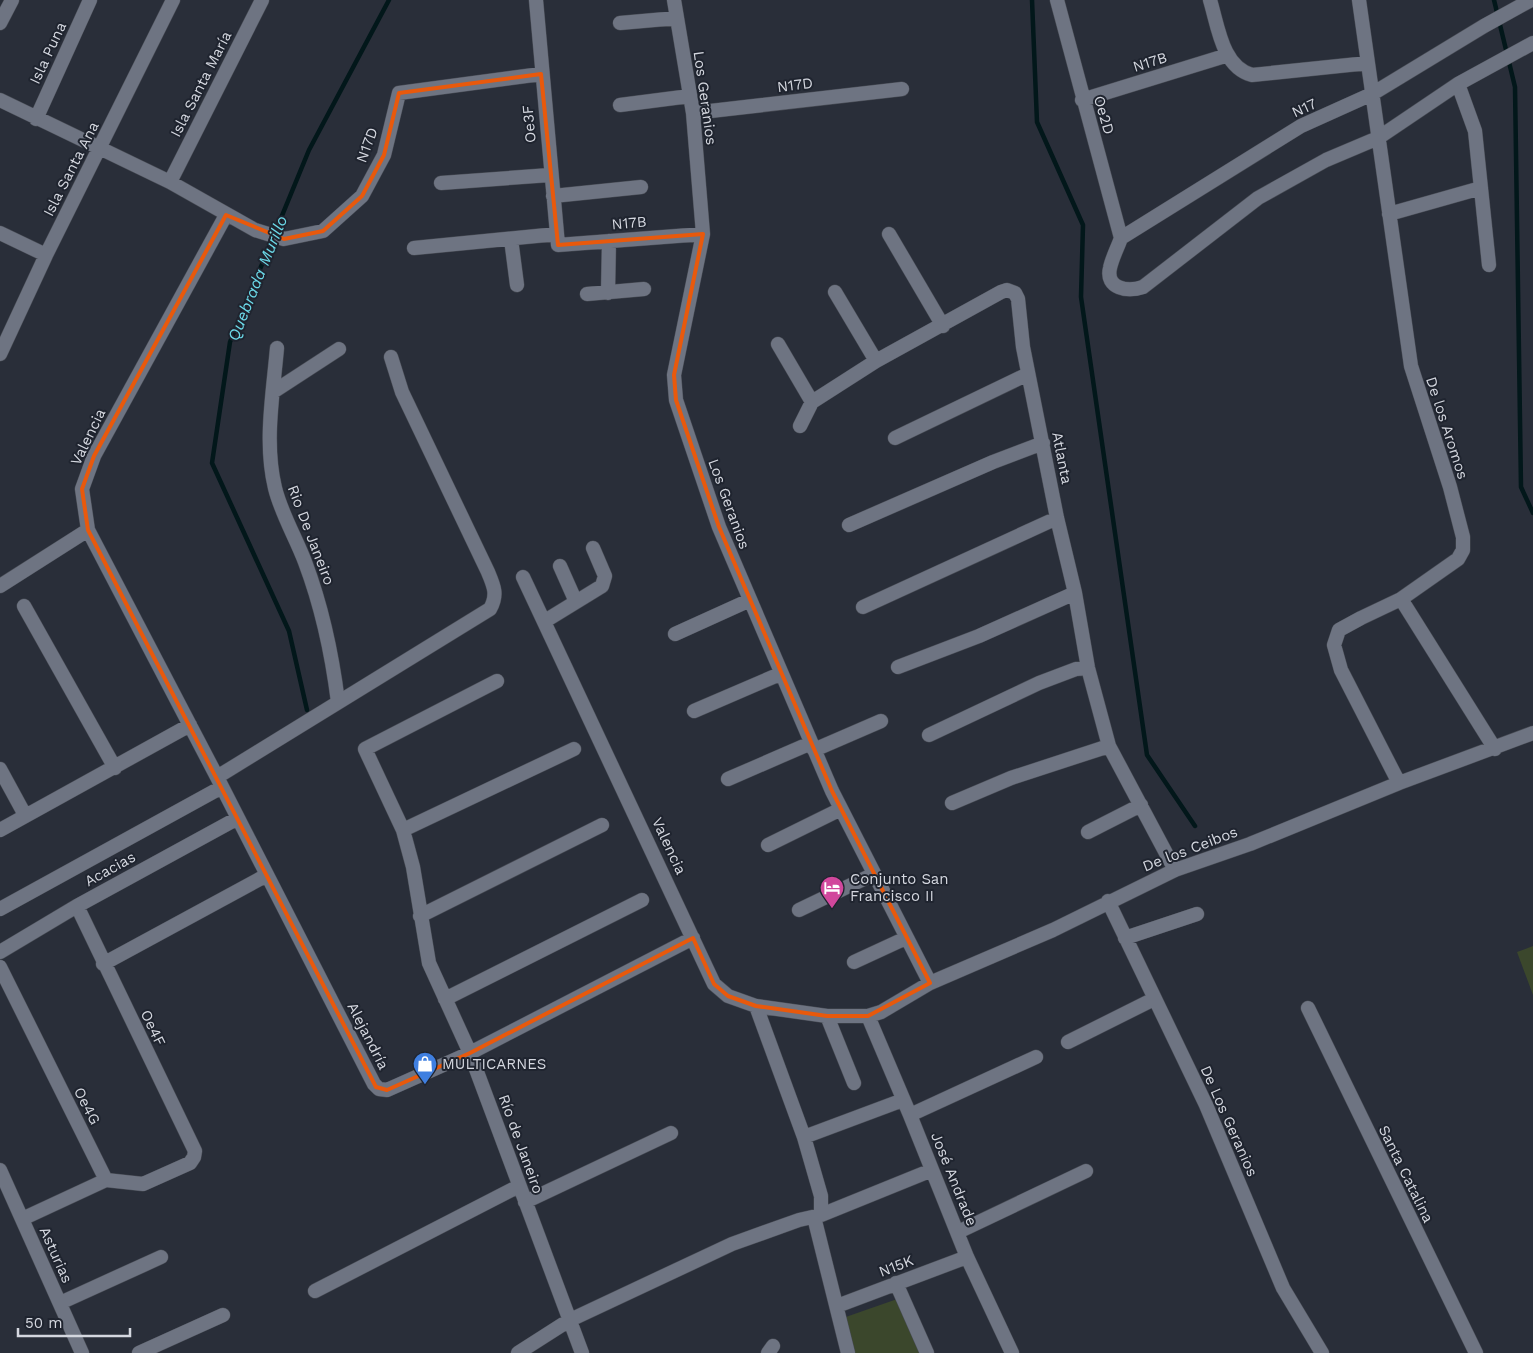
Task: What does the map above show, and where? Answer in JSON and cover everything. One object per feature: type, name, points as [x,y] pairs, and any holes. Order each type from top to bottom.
[{"type":"street","points":[[0,23],[12,0]]},
{"type":"street","name":"Isla Puna","points":[[36,119],[90,0]]},
{"type":"street","name":"Isla Santa Ana","points":[[0,354],[46,255],[173,0]]},
{"type":"street","name":"Isla Santa María","points":[[170,182],[262,0]]},
{"type":"street","name":"Oe3F","points":[[536,0],[557,240]]},
{"type":"street","name":"Los Geranios","points":[[674,0],[690,96],[703,234],[674,376],[673,387],[676,400],[719,527],[780,674],[841,809],[930,983]]},
{"type":"street","name":"Oe2D","points":[[1057,0],[1082,100],[1121,238]]},
{"type":"street","points":[[1210,0],[1228,55],[1233,66],[1242,72],[1252,75],[1368,62]]},
{"type":"street","name":"De los Aromos","points":[[1359,0],[1411,366],[1450,486],[1463,537],[1463,550],[1458,559],[1401,599],[1339,630],[1334,645],[1341,670],[1399,783]]},
{"type":"street","name":"N17","points":[[1121,238],[1301,126],[1372,94],[1484,26],[1532,0]]},
{"type":"street","points":[[620,23],[677,18]]},
{"type":"street","points":[[1121,238],[1110,268],[1110,278],[1119,288],[1133,290],[1143,287],[1258,198],[1326,160],[1378,138],[1458,84],[1533,43]]},
{"type":"street","name":"N17B","points":[[1082,100],[1228,55]]},
{"type":"street","name":"N17D","points":[[226,215],[255,230],[284,239],[323,231],[362,196],[384,155],[399,93],[541,74]]},
{"type":"street","points":[[1458,84],[1475,131],[1489,265]]},
{"type":"street","name":"N17D","points":[[692,113],[902,89]]},
{"type":"street","points":[[620,105],[690,96]]},
{"type":"street","points":[[0,100],[170,182],[226,215]]},
{"type":"street","points":[[441,183],[550,176]]},
{"type":"street","points":[[553,196],[641,187]]},
{"type":"street","points":[[1389,214],[1481,188]]},
{"type":"street","name":"Valencia","points":[[226,215],[94,456],[82,489],[88,530],[238,818]]},
{"type":"street","points":[[0,233],[46,255]]},
{"type":"street","name":"N17B","points":[[414,248],[511,239],[609,241],[703,234]]},
{"type":"street","points":[[889,234],[943,326]]},
{"type":"street","points":[[511,239],[517,285]]},
{"type":"street","points":[[608,293],[609,241]]},
{"type":"street","points":[[587,294],[644,289]]},
{"type":"street","name":"Atlanta","points":[[812,402],[876,361],[943,326],[1001,292],[1011,290],[1018,299],[1023,347],[1057,518],[1075,593],[1088,668],[1109,746],[1175,870]]},
{"type":"street","points":[[836,292],[876,361]]},
{"type":"street","points":[[778,344],[812,402],[800,426]]},
{"type":"street","name":"Rio De Janeiro","points":[[277,348],[269,444],[275,489],[305,562],[321,608],[334,666],[338,702]]},
{"type":"street","points":[[273,392],[339,349]]},
{"type":"street","points":[[0,909],[220,782],[338,702],[490,609],[496,599],[488,572],[402,392],[391,357]]},
{"type":"street","points":[[895,438],[1028,374]]},
{"type":"street","points":[[849,525],[993,462],[1043,443]]},
{"type":"street","points":[[863,607],[1057,518]]},
{"type":"street","points":[[0,586],[88,530]]},
{"type":"street","points":[[544,621],[602,586],[605,576],[593,548]]},
{"type":"street","points":[[560,566],[576,602]]},
{"type":"street","name":"Valencia","points":[[523,577],[714,984],[728,996],[756,1006],[827,1016],[868,1016]]},
{"type":"street","points":[[898,667],[979,636],[1075,593]]},
{"type":"street","points":[[1401,599],[1495,749]]},
{"type":"street","points":[[675,634],[750,600]]},
{"type":"street","points":[[24,606],[115,768]]},
{"type":"street","points":[[929,736],[1039,684],[1076,669],[1088,668]]},
{"type":"street","points":[[694,711],[780,674]]},
{"type":"street","name":"Río de Janeiro","points":[[497,681],[365,749],[403,830],[413,867],[429,963],[470,1053],[568,1322],[582,1353]]},
{"type":"street","points":[[728,779],[881,721]]},
{"type":"street","points":[[0,830],[190,725]]},
{"type":"street","name":"De los Ceibos","points":[[868,1016],[881,1012],[930,983],[1053,930],[1108,901],[1175,870],[1250,844],[1399,783],[1495,749],[1533,733]]},
{"type":"street","points":[[952,803],[1034,770],[1109,746]]},
{"type":"street","points":[[403,830],[574,749]]},
{"type":"street","points":[[0,769],[25,815]]},
{"type":"street","points":[[1088,832],[1141,806]]},
{"type":"street","points":[[768,845],[841,809]]},
{"type":"street","name":"Alejandría","points":[[238,818],[376,1087],[387,1090],[470,1053],[694,938]]},
{"type":"street","name":"Acacias","points":[[0,952],[77,906],[238,818]]},
{"type":"street","points":[[420,916],[602,825]]},
{"type":"street","points":[[799,910],[874,874]]},
{"type":"street","points":[[103,964],[267,875]]},
{"type":"street","points":[[445,999],[642,900]]},
{"type":"street","name":"De Los Geranios","points":[[1108,901],[1206,1105],[1282,1288],[1322,1353]]},
{"type":"street","name":"Oe4F","points":[[77,906],[103,964],[196,1151],[190,1163],[143,1184],[106,1180]]},
{"type":"street","points":[[1125,938],[1197,914]]},
{"type":"street","points":[[854,962],[906,938]]},
{"type":"street","name":"Oe4G","points":[[0,967],[106,1180]]},
{"type":"street","points":[[1068,1042],[1154,999]]},
{"type":"street","points":[[756,1006],[804,1137],[821,1196],[817,1216],[848,1353]]},
{"type":"street","name":"Santa Catalina","points":[[1308,1008],[1476,1353]]},
{"type":"street","points":[[827,1016],[854,1083]]},
{"type":"street","name":"José Andrade","points":[[868,1016],[967,1257],[1012,1353]]},
{"type":"street","points":[[910,1115],[1036,1057]]},
{"type":"street","points":[[804,1137],[903,1100]]},
{"type":"street","points":[[525,1202],[671,1133]]},
{"type":"street","name":"Asturias","points":[[0,1170],[82,1353]]},
{"type":"street","points":[[518,1353],[568,1322],[732,1244],[817,1216],[932,1170]]},
{"type":"street","points":[[958,1232],[1086,1171]]},
{"type":"street","points":[[22,1219],[106,1180]]},
{"type":"street","points":[[315,1291],[519,1186]]},
{"type":"street","points":[[60,1303],[160,1257]]},
{"type":"street","name":"N15K","points":[[837,1306],[967,1257]]},
{"type":"street","points":[[896,1284],[927,1353]]},
{"type":"street","points":[[139,1353],[223,1315]]},
{"type":"highlighted area","points":[[541,74],[558,245],[703,234],[674,375],[676,400],[719,527],[832,791],[930,983],[868,1016],[827,1016],[756,1006],[728,996],[714,984],[693,938],[470,1053],[387,1090],[376,1087],[88,530],[82,489],[94,456],[226,215],[284,239],[323,231],[362,196],[384,155],[399,93]]},
{"type":"green space","points":[[1533,946],[1533,995],[1517,952]]},
{"type":"green space","points":[[903,1297],[927,1353],[848,1353],[840,1319]]},
{"type":"waterway","name":"Quebrada Murillo","points":[[307,710],[289,631],[212,463],[230,342],[309,150],[389,0]]},
{"type":"waterway","points":[[1032,0],[1037,122],[1083,225],[1081,297],[1147,755],[1195,826]]},
{"type":"waterway","points":[[1494,0],[1515,87],[1521,487],[1533,513]]},
{"type":"place","name":"Conjunto San Francisco II","points":[[832,909]]},
{"type":"place","name":"MULTICARNES","points":[[425,1085]]}]
